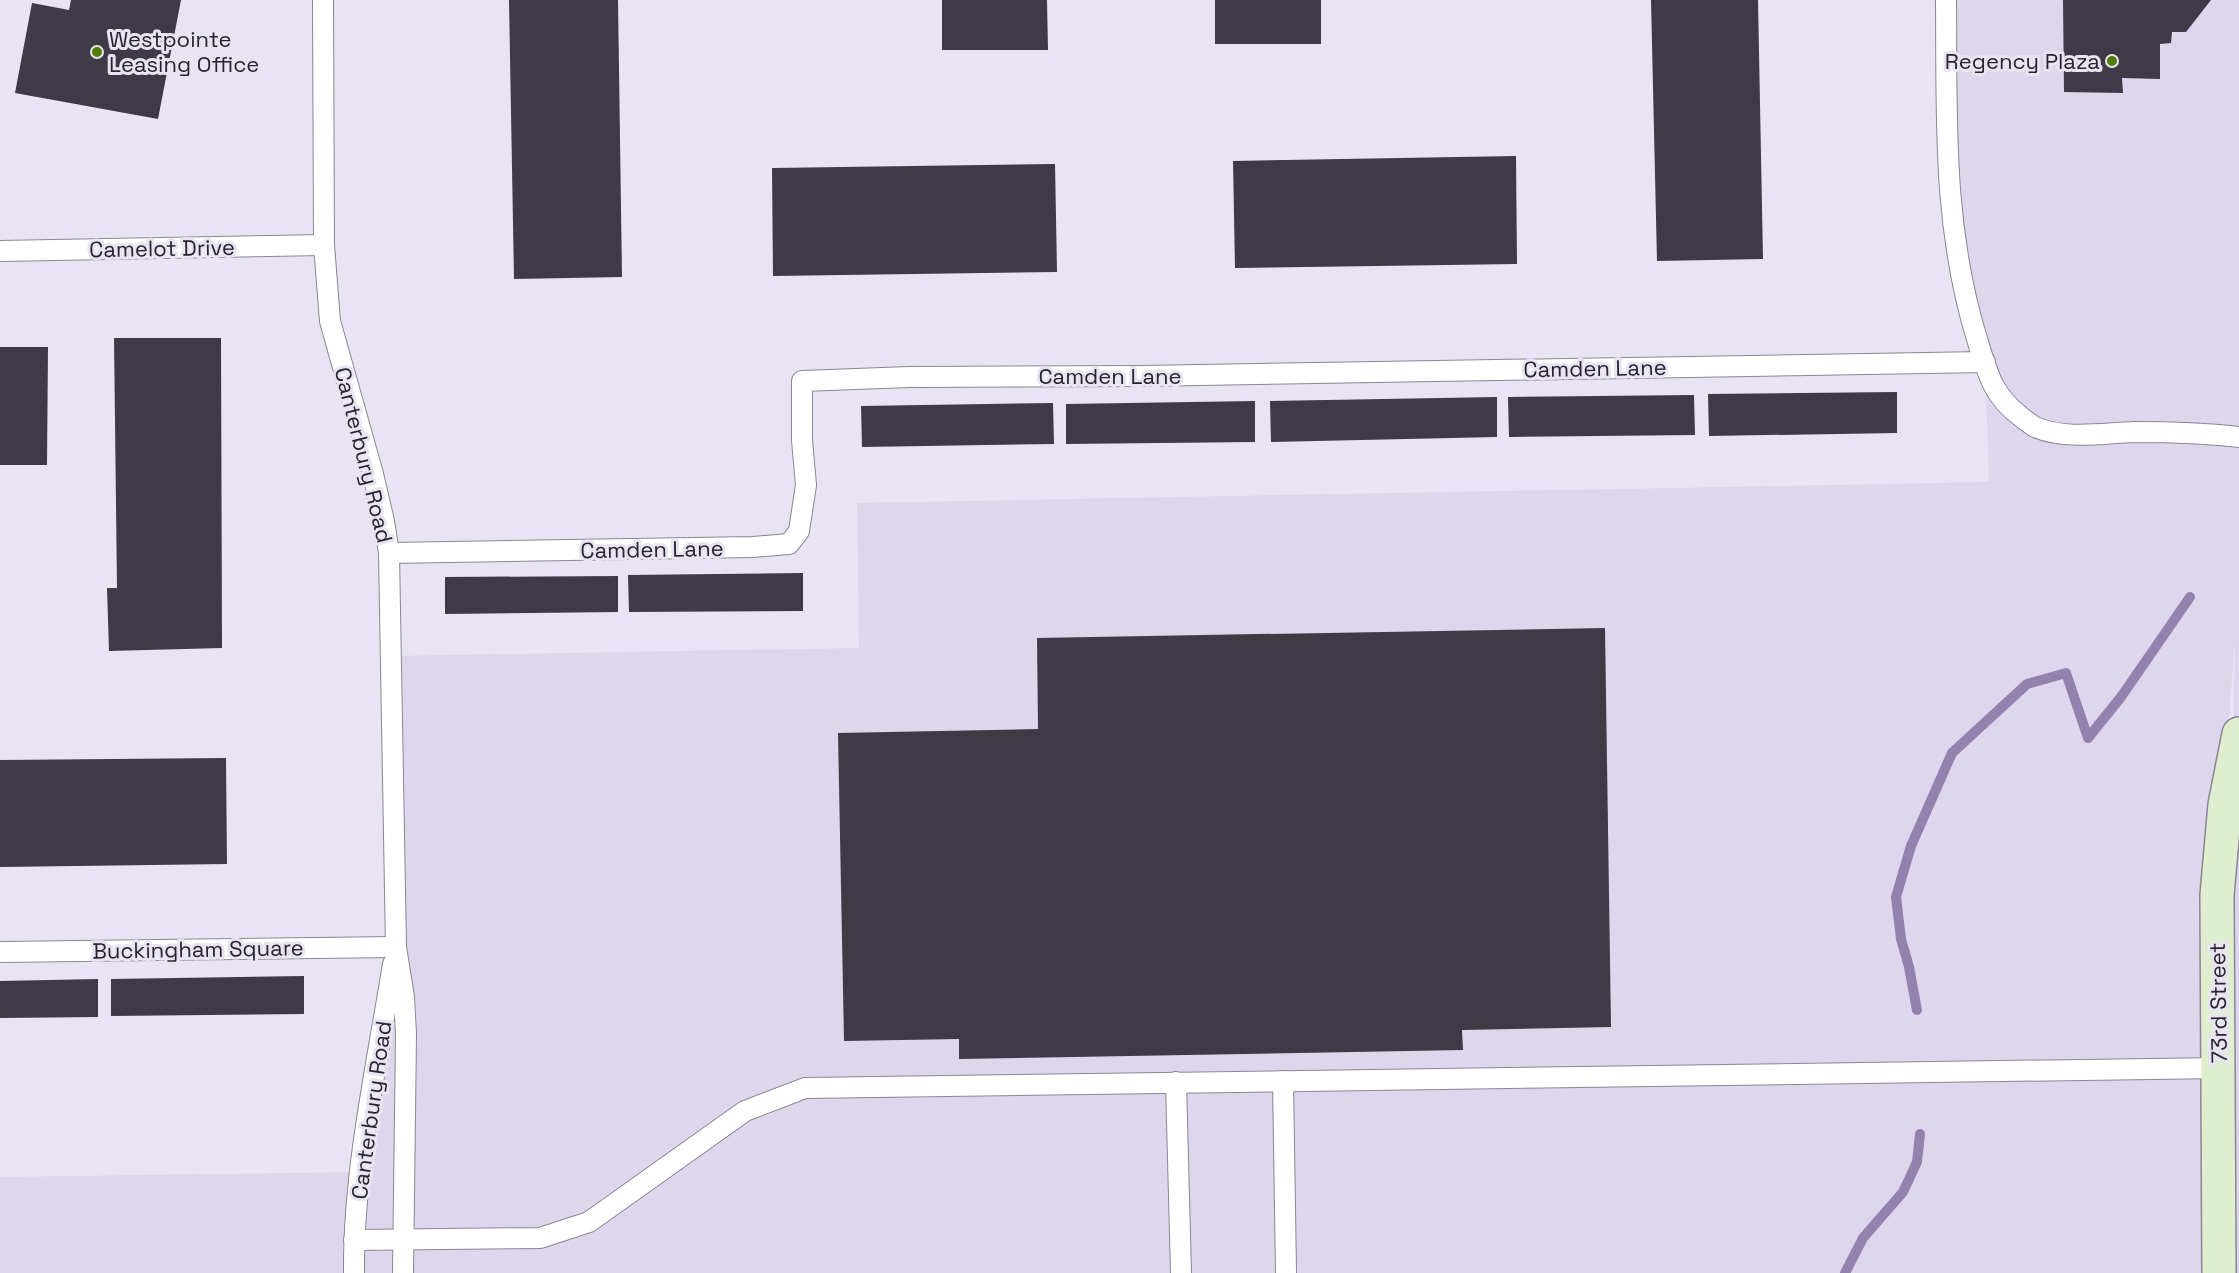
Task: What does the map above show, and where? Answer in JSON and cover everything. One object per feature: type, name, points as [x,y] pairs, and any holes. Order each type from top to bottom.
[{"type":"main road","name":"73rd Street","points":[[2219,1273],[2217,895],[2225,805],[2239,734]]},
{"type":"lane","name":"Canterbury Road","points":[[323,0],[324,245],[330,321],[376,486],[389,553],[396,947],[404,997],[406,1034],[403,1273]]},
{"type":"lane","points":[[1946,0],[1948,174],[1955,244],[1970,314],[1984,362],[1992,383],[2006,405],[2034,426],[2059,434],[2215,434],[2239,438]]},
{"type":"lane","name":"Camelot Drive","points":[[0,251],[324,245]]},
{"type":"lane","name":"Camden Lane","points":[[389,553],[753,547],[789,544],[799,531],[806,485],[802,440],[802,381],[909,377],[1141,376],[1984,362]]},
{"type":"lane","name":"Canterbury Road","points":[[354,1273],[354,1240],[360,1172],[396,947]]},
{"type":"lane","name":"Buckingham Square","points":[[0,952],[396,947]]},
{"type":"lane","points":[[354,1240],[540,1238],[589,1222],[745,1111],[805,1088],[2218,1068]]},
{"type":"lane","points":[[1283,1081],[1286,1273]]},
{"type":"lane","points":[[1176,1082],[1181,1273]]},
{"type":"shaded area","points":[[1945,0],[2239,0],[2239,1273],[0,1273],[0,1177],[360,1172],[396,947],[390,656],[859,648],[857,503],[1989,482],[1985,362],[1970,314]],"holes":[[[2235,636],[2233,762],[2220,843]]]},
{"type":"building","name":"Westpointe Leasing Office","points":[[71,0],[181,0],[158,119],[15,93],[32,3],[69,10]]},
{"type":"building","points":[[509,0],[618,0],[622,277],[514,279]]},
{"type":"building","points":[[942,0],[1047,0],[1048,50],[942,50]]},
{"type":"building","points":[[1215,0],[1321,0],[1321,44],[1215,44]]},
{"type":"building","points":[[1651,0],[1758,0],[1763,259],[1657,261]]},
{"type":"building","name":"Regency Plaza","points":[[2063,0],[2211,0],[2186,32],[2172,32],[2171,43],[2160,44],[2160,79],[2122,78],[2123,93],[2064,92]]},
{"type":"building","points":[[1516,156],[1517,264],[1235,268],[1233,161]]},
{"type":"building","points":[[1055,164],[1057,272],[773,276],[772,168]]},
{"type":"building","points":[[114,338],[221,338],[222,648],[109,651],[107,588],[117,588]]},
{"type":"building","points":[[0,347],[48,347],[47,465],[0,465]]},
{"type":"building","points":[[1897,392],[1897,433],[1709,436],[1708,394]]},
{"type":"building","points":[[1694,395],[1695,435],[1509,437],[1508,397]]},
{"type":"building","points":[[1497,397],[1497,437],[1271,442],[1270,401]]},
{"type":"building","points":[[1255,401],[1255,442],[1066,444],[1066,404]]},
{"type":"building","points":[[1053,403],[1054,444],[862,447],[861,406]]},
{"type":"building","points":[[803,573],[803,611],[629,612],[628,575]]},
{"type":"building","points":[[618,576],[618,612],[445,614],[445,577]]},
{"type":"building","points":[[1605,628],[1611,1027],[1462,1030],[1463,1050],[959,1059],[959,1039],[844,1041],[838,733],[1038,729],[1037,638]]},
{"type":"building","points":[[226,758],[227,864],[0,867],[0,760]]},
{"type":"building","points":[[304,976],[304,1014],[111,1016],[111,979]]},
{"type":"building","points":[[98,979],[98,1017],[0,1018],[0,981]]},
{"type":"waterway","points":[[1917,1010],[1901,939],[1896,897],[1911,846],[1952,753],[2027,684],[2066,673],[2088,738],[2121,697],[2190,597]]},
{"type":"waterway","points":[[1845,1273],[1863,1238],[1903,1192],[1917,1162],[1920,1134]]},
{"type":"place","name":"Westpointe Leasing Office","points":[[97,52]]},
{"type":"place","name":"Regency Plaza","points":[[2112,61]]}]
